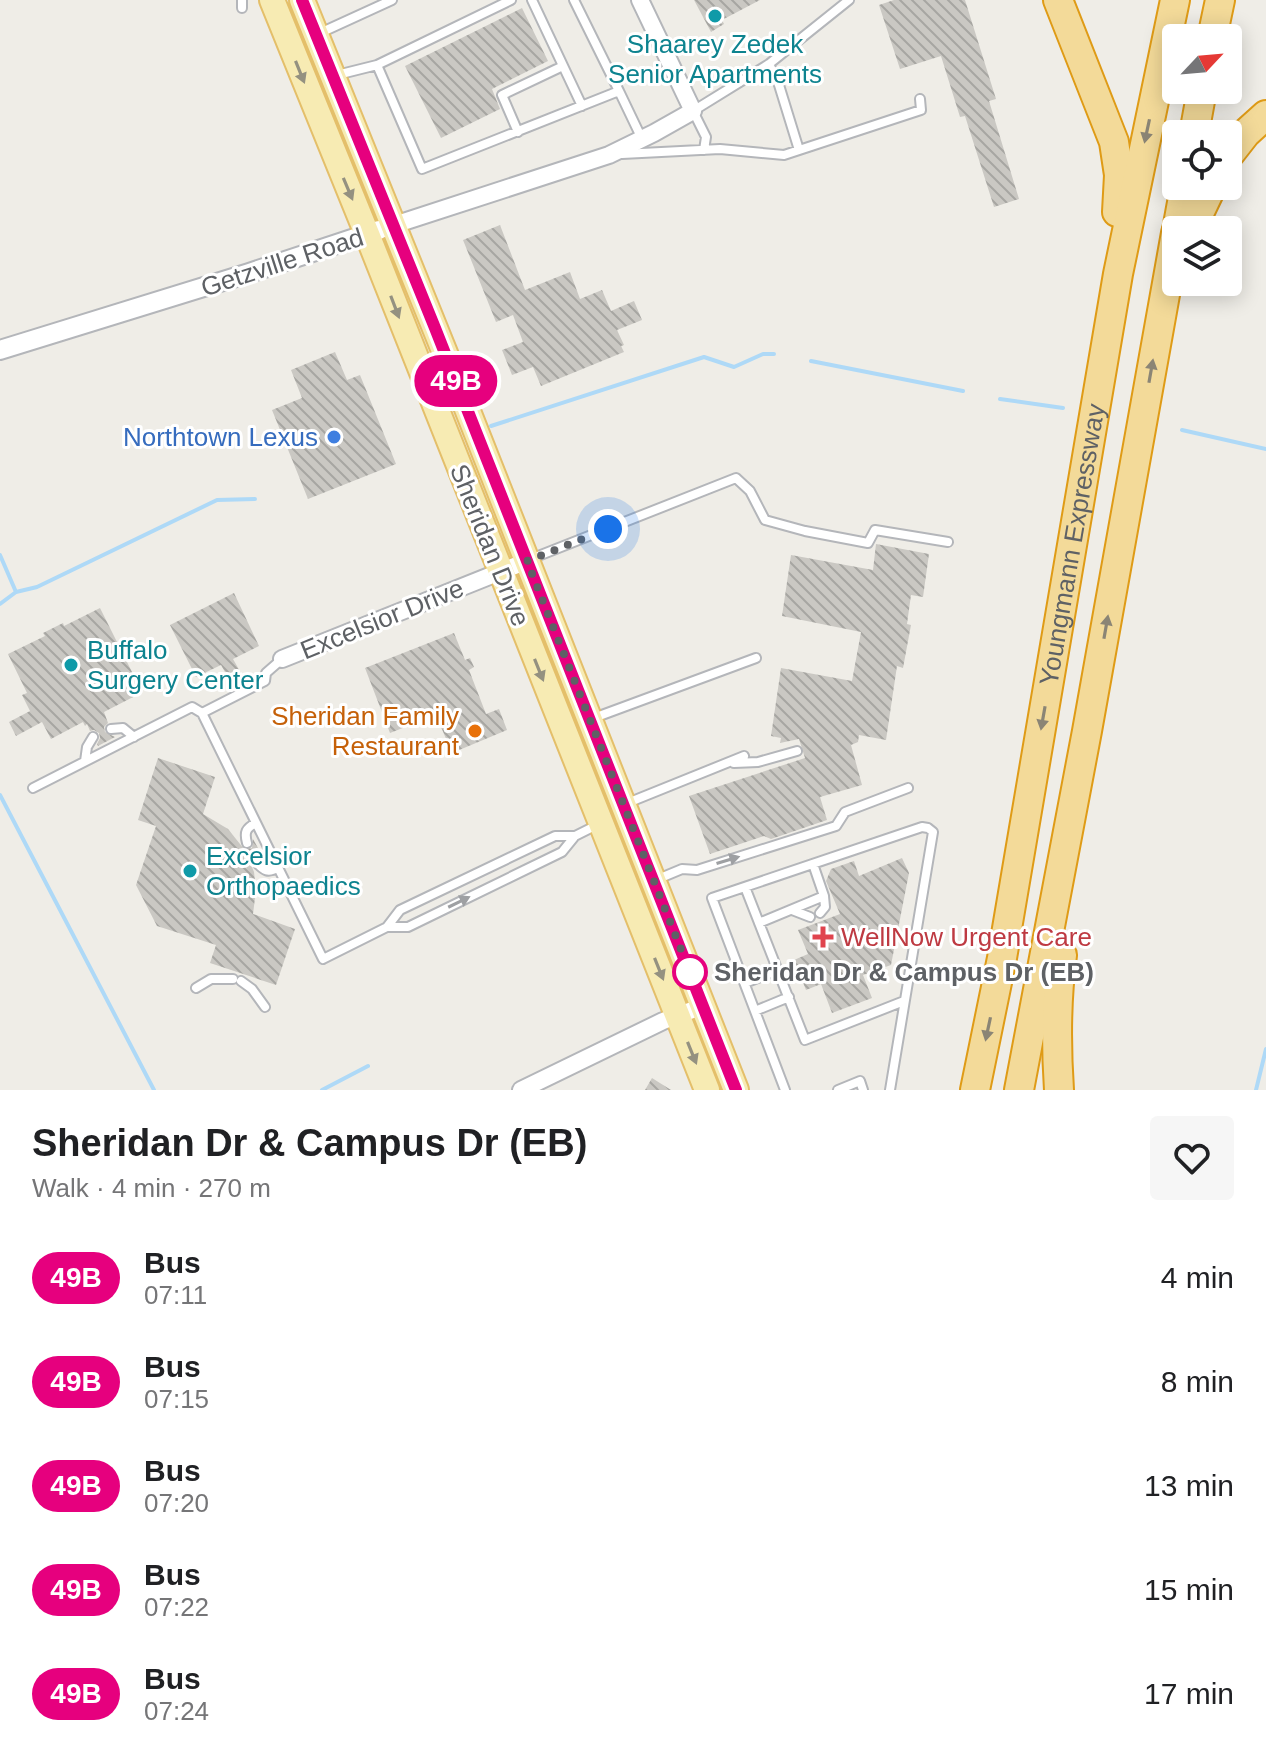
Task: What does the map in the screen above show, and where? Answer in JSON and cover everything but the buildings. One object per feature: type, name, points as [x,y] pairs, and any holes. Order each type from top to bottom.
[{"type":"highway","points":[[1058,0],[1114,142],[1119,175],[1118,274]]},
{"type":"highway","name":"Youngmann Expressway","points":[[975,1090],[1002,958],[1118,274],[1175,0]]},
{"type":"highway","points":[[1215,24],[1220,0]]},
{"type":"highway","points":[[1242,138],[1266,115]]},
{"type":"highway","name":"Youngmann Expressway","points":[[1019,1090],[1164,296]]},
{"type":"highway","points":[[1161,315],[1168,296]]},
{"type":"highway","points":[[1059,1090],[1058,984],[1087,731]]},
{"type":"main road","name":"Sheridan Drive","points":[[272,0],[707,1090]]},
{"type":"main road","name":"Sheridan Drive","points":[[302,0],[736,1090]]},
{"type":"street","points":[[640,0],[693,111]]},
{"type":"street","name":"Getzville Road","points":[[0,350],[249,273],[609,155],[693,111]]},
{"type":"street","name":"Excelsior Drive","points":[[282,659],[527,561]]},
{"type":"street","points":[[521,1090],[703,1006]]},
{"type":"lane","points":[[315,35],[392,0]]},
{"type":"lane","points":[[332,76],[377,65],[511,0]]},
{"type":"lane","points":[[532,0],[582,106]]},
{"type":"lane","points":[[574,0],[642,139]]},
{"type":"lane","points":[[704,150],[706,137],[693,111],[769,64],[849,0]]},
{"type":"lane","points":[[769,64],[779,85],[799,150]]},
{"type":"lane","points":[[377,65],[422,169],[619,91]]},
{"type":"lane","points":[[518,132],[502,95],[563,66]]},
{"type":"lane","points":[[609,155],[720,149],[784,155],[921,110],[920,99]]},
{"type":"lane","points":[[527,561],[736,478],[750,491],[765,520],[868,543],[875,530],[948,542]]},
{"type":"lane","points":[[590,719],[756,658]]},
{"type":"lane","points":[[202,713],[265,681],[266,673],[282,659]]},
{"type":"lane","points":[[33,788],[192,707],[202,713],[323,959],[387,927],[400,910],[555,836],[575,836]]},
{"type":"lane","points":[[111,729],[123,728],[134,737]]},
{"type":"lane","points":[[85,761],[87,747],[93,737]]},
{"type":"lane","points":[[729,763],[758,762],[797,751]]},
{"type":"lane","points":[[624,805],[744,756]]},
{"type":"lane","points":[[654,881],[682,869],[697,870],[836,826],[845,812],[908,788]]},
{"type":"lane","points":[[247,843],[245,831],[256,823]]},
{"type":"lane","points":[[387,927],[408,927],[436,914],[562,852],[575,836],[601,823]]},
{"type":"lane","points":[[785,1090],[712,898],[922,827],[933,832],[890,1090]]},
{"type":"lane","points":[[257,863],[266,871],[278,868]]},
{"type":"lane","points":[[792,910],[815,915],[825,907],[813,864]]},
{"type":"lane","points":[[745,887],[805,1040],[904,1001]]},
{"type":"lane","points":[[759,923],[824,896]]},
{"type":"lane","points":[[745,983],[778,970]]},
{"type":"lane","points":[[196,988],[211,979],[237,980],[252,989],[265,1007]]},
{"type":"lane","points":[[755,1011],[789,997]]},
{"type":"lane","points":[[838,1090],[860,1081],[863,1090]]},
{"type":"waterway","points":[[491,426],[704,357],[734,367],[763,354],[774,354]]},
{"type":"waterway","points":[[811,361],[963,391]]},
{"type":"waterway","points":[[1000,399],[1063,408]]},
{"type":"waterway","points":[[1182,430],[1266,449]]},
{"type":"waterway","points":[[0,604],[16,592],[37,587],[217,500],[255,499]]},
{"type":"waterway","points":[[0,555],[16,592]]},
{"type":"waterway","points":[[0,795],[154,1090]]},
{"type":"waterway","points":[[1256,1090],[1266,1049]]},
{"type":"waterway","points":[[322,1090],[368,1066]]},
{"type":"bus line","name":"49B","points":[[302,0],[736,1090]]},
{"type":"place","name":"Shaarey Zedek Senior Apartments","points":[[715,16]]},
{"type":"place","name":"Northtown Lexus","points":[[334,437]]},
{"type":"place","name":"Buffalo Surgery Center","points":[[71,665]]},
{"type":"place","name":"Sheridan Family Restaurant","points":[[475,731]]},
{"type":"place","name":"Excelsior Orthopaedics","points":[[190,871]]},
{"type":"place","name":"WellNow Urgent Care","points":[[823,937]]},
{"type":"place","name":"Sheridan Dr & Campus Dr (EB)","points":[[690,972]]},
{"type":"route","points":[[608,529],[527,561],[690,972]]}]
